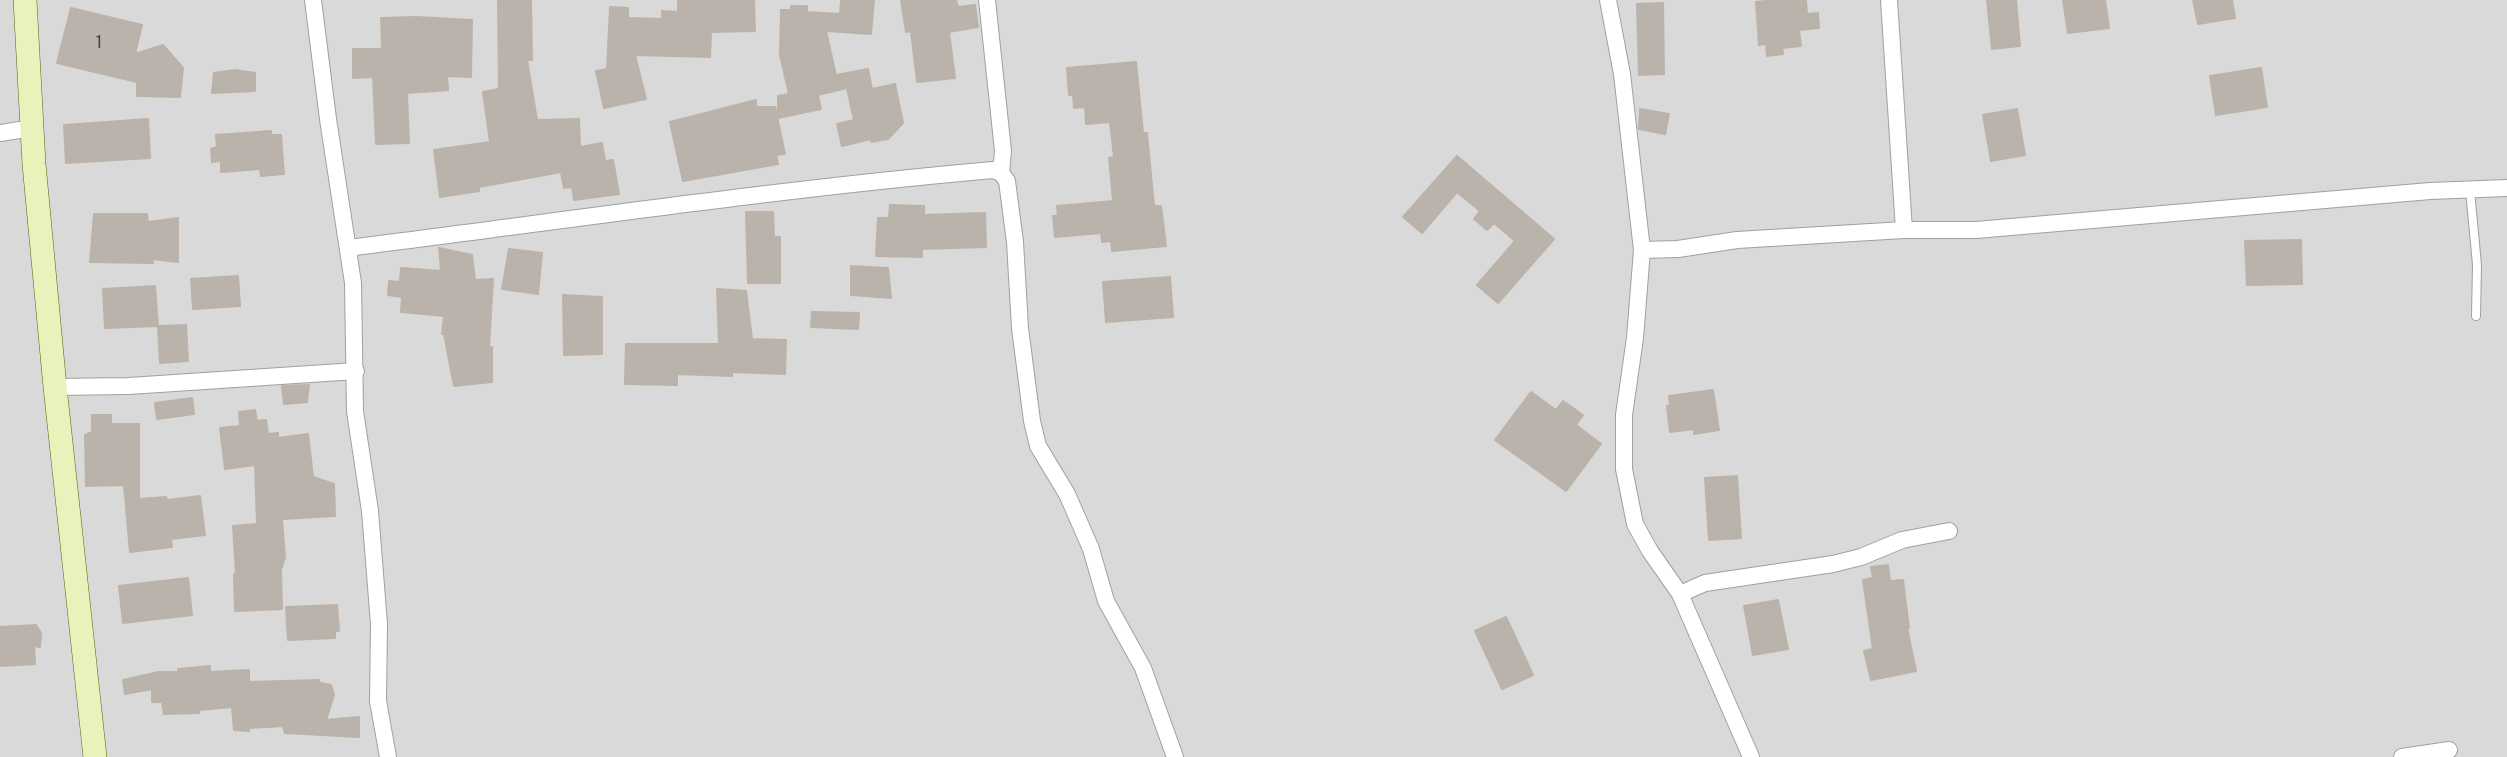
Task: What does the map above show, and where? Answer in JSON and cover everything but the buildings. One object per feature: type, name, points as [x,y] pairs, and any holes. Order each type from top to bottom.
[{"type":"street","points":[[25,0],[32,128],[55,387],[95,757]]},
{"type":"street","points":[[313,0],[353,283],[355,411],[368,500],[379,624],[378,701],[388,757]]},
{"type":"street","points":[[987,0],[1003,150],[1001,173]]},
{"type":"street","points":[[1608,0],[1622,74],[1642,250],[1625,415],[1625,469],[1635,524],[1680,594],[1751,757]]},
{"type":"street","points":[[1889,0],[1904,230]]},
{"type":"street","points":[[0,133],[32,128]]},
{"type":"street","points":[[348,248],[598,217],[740,196],[993,170],[1001,173],[1007,181],[1015,242],[1020,328],[1032,421],[1038,446],[1067,494],[1091,549],[1106,601],[1143,668],[1175,757]]},
{"type":"street","points":[[1642,250],[1678,249],[1737,240],[1904,230],[2001,228],[2507,188]]},
{"type":"street","points":[[55,387],[128,386],[356,371]]},
{"type":"street","points":[[1680,594],[1705,583],[1833,564],[1861,557],[1902,540],[1949,531]]},
{"type":"street","points":[[2402,757],[2449,750]]},
{"type":"lane","points":[[2470,190],[2477,265],[2476,316]]},
{"type":"shaded area","points":[[0,0],[2507,0],[2507,757],[0,757]]}]
